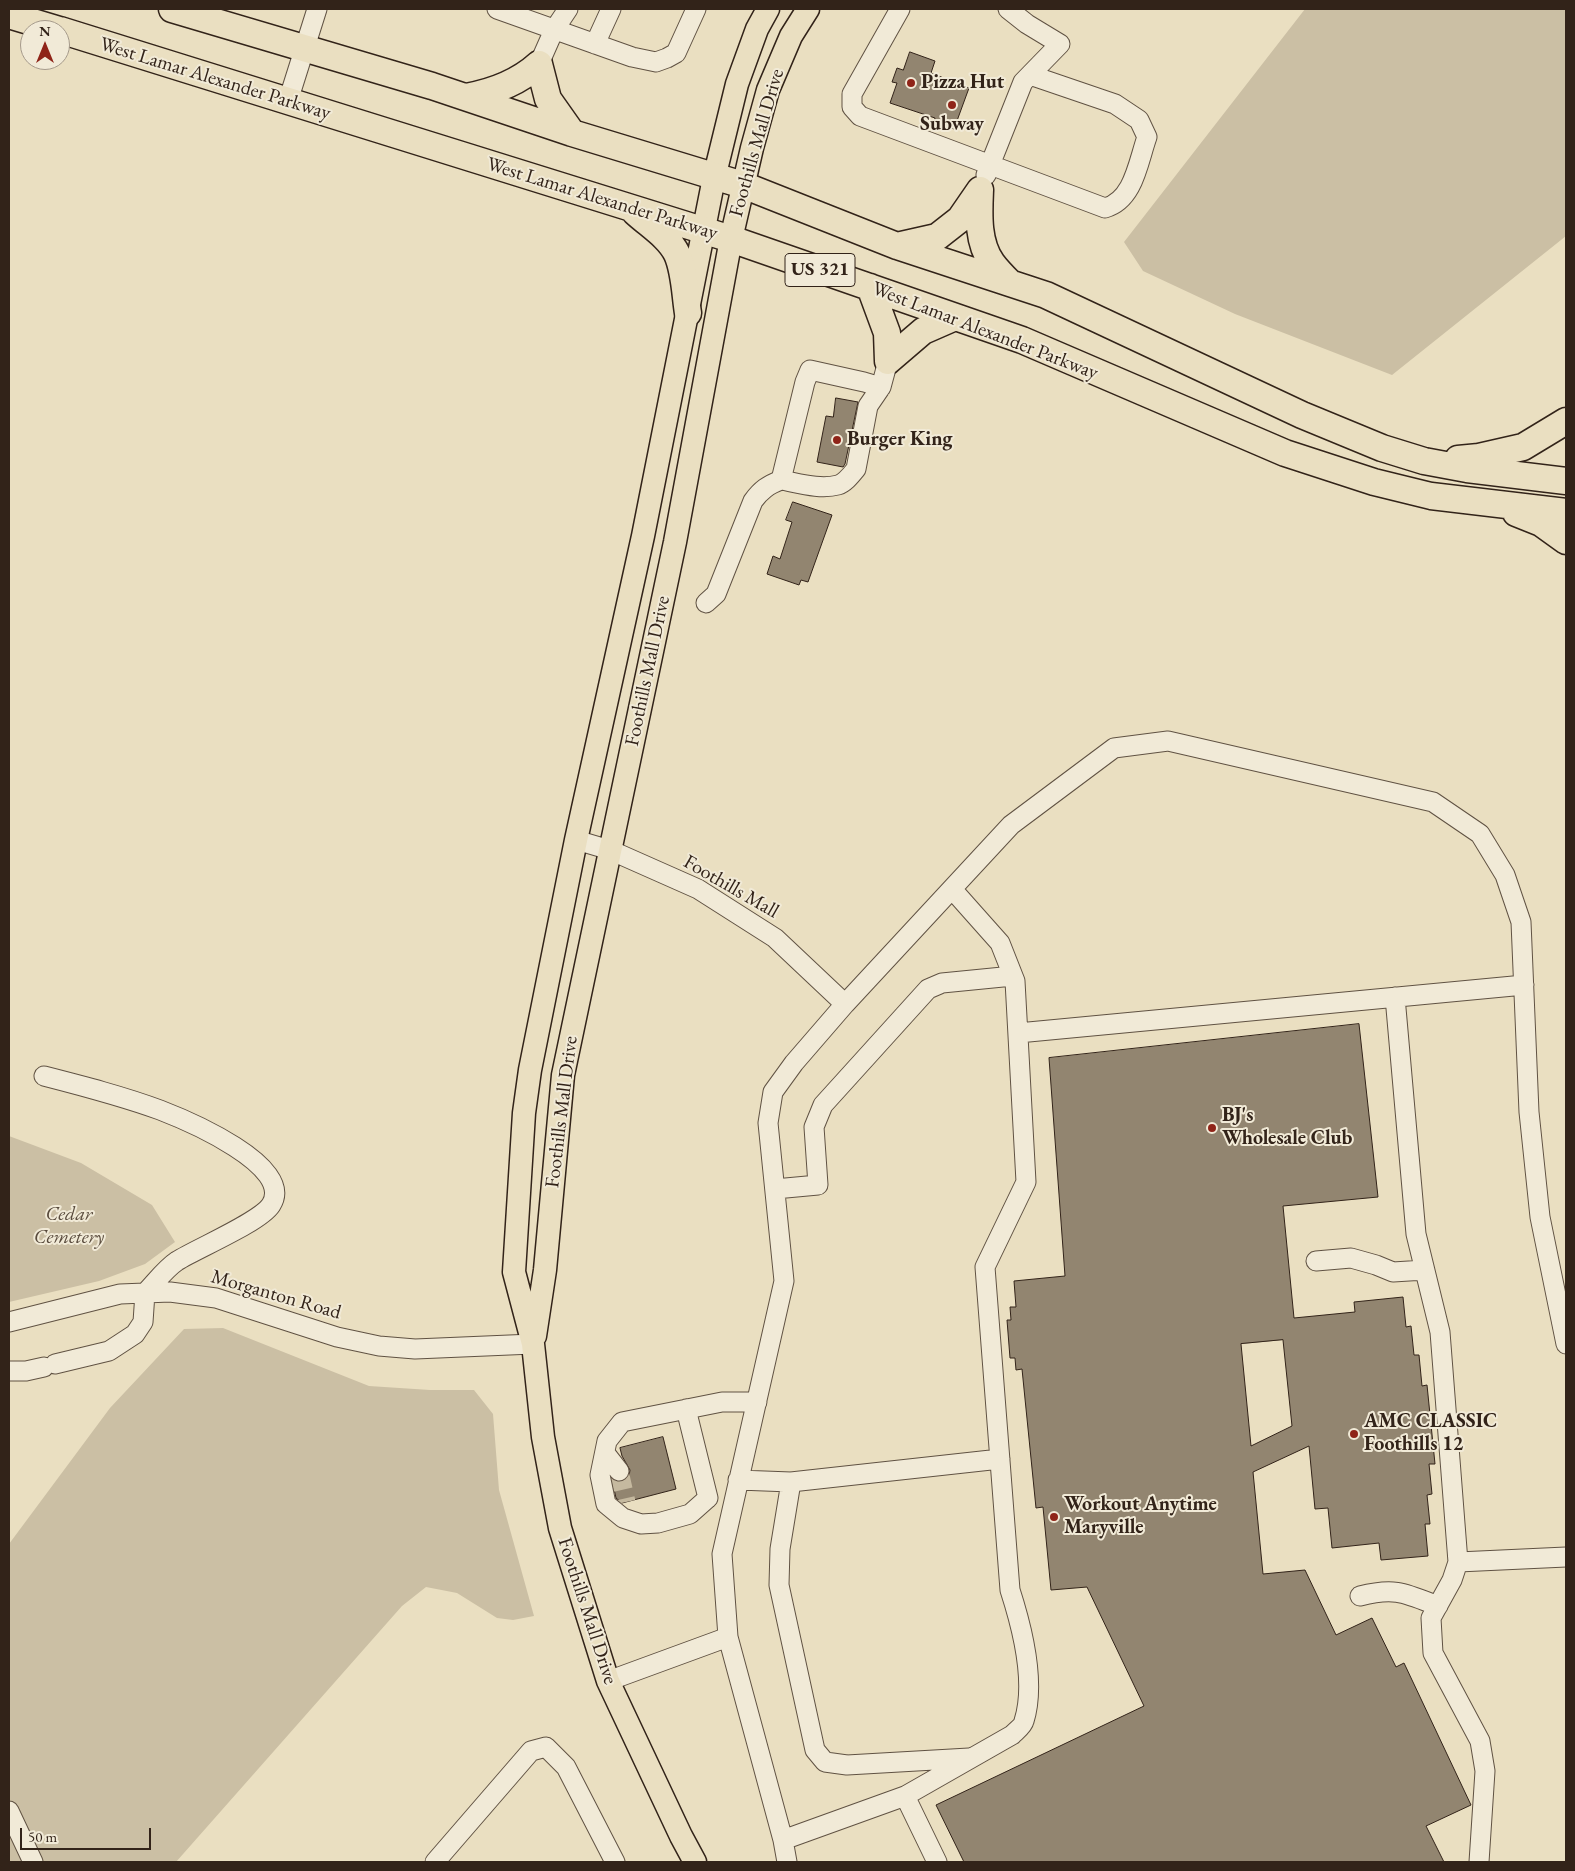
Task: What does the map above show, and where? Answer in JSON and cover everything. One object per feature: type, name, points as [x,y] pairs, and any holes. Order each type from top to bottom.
[{"type":"highway","name":"US 321","points":[[172,9],[466,97],[572,133],[714,178],[743,185],[897,246],[1046,295],[1302,415],[1382,448],[1424,462],[1566,481]]},
{"type":"highway","name":"West Lamar Alexander Parkway","points":[[9,15],[26,20]]},
{"type":"highway","name":"West Lamar Alexander Parkway","points":[[70,33],[731,239],[1022,340],[1285,453],[1374,482],[1431,496],[1494,505],[1566,512]]},
{"type":"highway","points":[[466,97],[490,92],[513,83],[539,64],[548,99],[572,133]]},
{"type":"highway","points":[[897,246],[937,237],[960,219],[980,190]]},
{"type":"highway","points":[[980,190],[979,222],[983,242],[991,262],[1010,283]]},
{"type":"highway","points":[[629,207],[670,243],[677,254],[681,267],[688,313]]},
{"type":"highway","points":[[870,287],[887,333],[888,362]]},
{"type":"highway","points":[[888,362],[923,331],[955,317]]},
{"type":"highway","points":[[1424,462],[1479,457],[1523,447],[1566,421]]},
{"type":"highway","points":[[1494,505],[1540,523],[1566,541]]},
{"type":"main road","name":"Foothills Mall Drive","points":[[695,1862],[608,1681],[560,1528],[543,1437],[533,1344],[514,1272],[520,1155],[530,1070],[576,840],[643,536],[714,178],[737,84],[756,29],[768,9]]},
{"type":"main road","name":"Foothills Mall Drive","points":[[533,1344],[545,1270],[563,1075],[675,542],[731,239],[768,90],[791,36],[808,9]]},
{"type":"street","points":[[288,101],[317,9]]},
{"type":"street","points":[[497,9],[632,57],[656,62],[676,53],[696,9]]},
{"type":"street","points":[[539,64],[554,30],[568,9]]},
{"type":"street","points":[[595,44],[611,9]]},
{"type":"street","points":[[900,9],[852,94],[851,103],[854,110],[860,116],[1105,208],[1118,204],[1128,192],[1147,137],[1139,120],[1115,104],[1030,75]]},
{"type":"street","points":[[980,190],[1023,82],[1060,44],[1027,24],[1008,9]]},
{"type":"street","points":[[706,603],[716,594],[753,501],[761,491],[770,484],[781,480],[822,487],[839,485],[856,469],[868,406],[881,387],[888,362]]},
{"type":"street","points":[[781,480],[805,382],[810,370],[881,387]]},
{"type":"street","points":[[787,1862],[783,1840],[728,1637],[722,1554],[784,1281],[768,1123],[773,1092],[794,1063],[845,1004],[1011,825],[1114,748],[1168,741],[1433,802],[1480,834],[1505,875],[1521,922],[1529,1112],[1540,1217],[1566,1344]]},
{"type":"street","name":"Foothills Mall","points":[[576,840],[610,850],[698,889],[775,938],[845,1004]]},
{"type":"street","points":[[783,1840],[905,1796],[1012,1735],[1024,1722],[1029,1683],[1022,1629],[1010,1590],[985,1267],[1026,1182],[1015,981],[1000,943],[952,889]]},
{"type":"street","points":[[775,1189],[818,1185],[814,1127],[823,1104],[928,989],[942,983],[1013,976]]},
{"type":"street","points":[[1018,1033],[1524,985]]},
{"type":"street","points":[[1395,997],[1416,1234],[1440,1332],[1458,1562],[1452,1580],[1431,1618],[1433,1653],[1480,1742],[1485,1771],[1479,1862]]},
{"type":"street","points":[[9,1371],[26,1371],[108,1351],[135,1334],[143,1322],[145,1293],[175,1262],[256,1218],[271,1206],[275,1197],[272,1180],[256,1161],[222,1139],[161,1110],[107,1092],[44,1076]]},
{"type":"street","points":[[1316,1261],[1351,1258],[1393,1272],[1424,1270]]},
{"type":"street","name":"Morganton Road","points":[[9,1322],[120,1294],[170,1292],[216,1298],[337,1337],[379,1346],[415,1349],[533,1344]]},
{"type":"street","points":[[708,1498],[690,1514],[658,1523],[641,1524],[622,1508],[606,1504],[600,1475],[607,1441],[622,1422],[722,1402],[756,1402]]},
{"type":"street","points":[[686,1409],[708,1498]]},
{"type":"street","points":[[605,1454],[614,1472]]},
{"type":"street","points":[[738,1480],[791,1482],[1000,1459]]},
{"type":"street","points":[[791,1482],[780,1549],[779,1585],[815,1750],[824,1762],[847,1764],[972,1758]]},
{"type":"street","points":[[708,1498],[733,1504]]},
{"type":"street","points":[[1458,1562],[1566,1558]]},
{"type":"street","points":[[1360,1596],[1381,1591],[1403,1592],[1438,1606]]},
{"type":"street","points":[[608,1681],[728,1637]]},
{"type":"street","points":[[435,1862],[531,1751],[546,1747],[566,1767],[615,1862]]},
{"type":"street","points":[[905,1796],[936,1862]]},
{"type":"street","points":[[9,1811],[33,1862]]},
{"type":"green space","points":[[1305,9],[1566,9],[1566,236],[1392,375],[1235,314],[1143,271],[1124,242]]},
{"type":"green space","name":"Cedar Cemetery","points":[[9,1136],[81,1163],[152,1205],[175,1242],[145,1264],[99,1281],[9,1302]]},
{"type":"green space","points":[[223,1328],[369,1386],[430,1390],[474,1390],[493,1414],[499,1490],[534,1616],[513,1620],[497,1618],[457,1593],[426,1587],[402,1606],[176,1862],[9,1862],[9,1544],[110,1408],[184,1329]]},
{"type":"building","points":[[910,52],[935,61],[931,73],[969,88],[954,129],[934,122],[935,118],[890,103],[897,83],[892,82],[897,68],[903,70]]},
{"type":"building","name":"Burger King","points":[[836,398],[858,402],[843,467],[817,462],[826,416],[833,417]]},
{"type":"building","points":[[793,502],[832,515],[808,582],[801,580],[799,585],[767,574],[773,556],[780,559],[792,522],[786,520]]},
{"type":"building","points":[[1359,1024],[1378,1197],[1283,1206],[1294,1318],[1355,1312],[1354,1302],[1403,1297],[1406,1327],[1411,1326],[1414,1355],[1419,1355],[1422,1386],[1427,1385],[1435,1464],[1429,1464],[1432,1494],[1427,1495],[1430,1524],[1425,1524],[1428,1556],[1381,1560],[1379,1543],[1332,1548],[1328,1508],[1315,1509],[1309,1446],[1253,1472],[1263,1574],[1305,1570],[1336,1635],[1372,1618],[1396,1667],[1404,1663],[1471,1805],[1426,1826],[1444,1862],[964,1862],[936,1805],[1144,1706],[1087,1587],[1051,1590],[1043,1507],[1036,1508],[1022,1369],[1016,1370],[1015,1358],[1010,1358],[1007,1320],[1011,1320],[1010,1307],[1016,1307],[1014,1281],[1065,1276],[1049,1058]],"holes":[[[1283,1340],[1292,1426],[1251,1446],[1241,1344]]]},
{"type":"building","points":[[663,1437],[676,1489],[622,1503],[616,1498],[612,1480],[620,1482],[625,1480],[629,1476],[630,1470],[620,1448]]},
{"type":"tunnel","points":[[619,1471],[626,1502]]},
{"type":"place","name":"Pizza Hut","points":[[911,83]]},
{"type":"place","name":"Subway","points":[[952,105]]},
{"type":"place","name":"Burger King","points":[[837,440]]},
{"type":"place","name":"BJ's Wholesale Club","points":[[1212,1128]]},
{"type":"place","name":"AMC CLASSIC Foothills 12","points":[[1354,1434]]},
{"type":"place","name":"Workout Anytime Maryville","points":[[1054,1517]]}]
